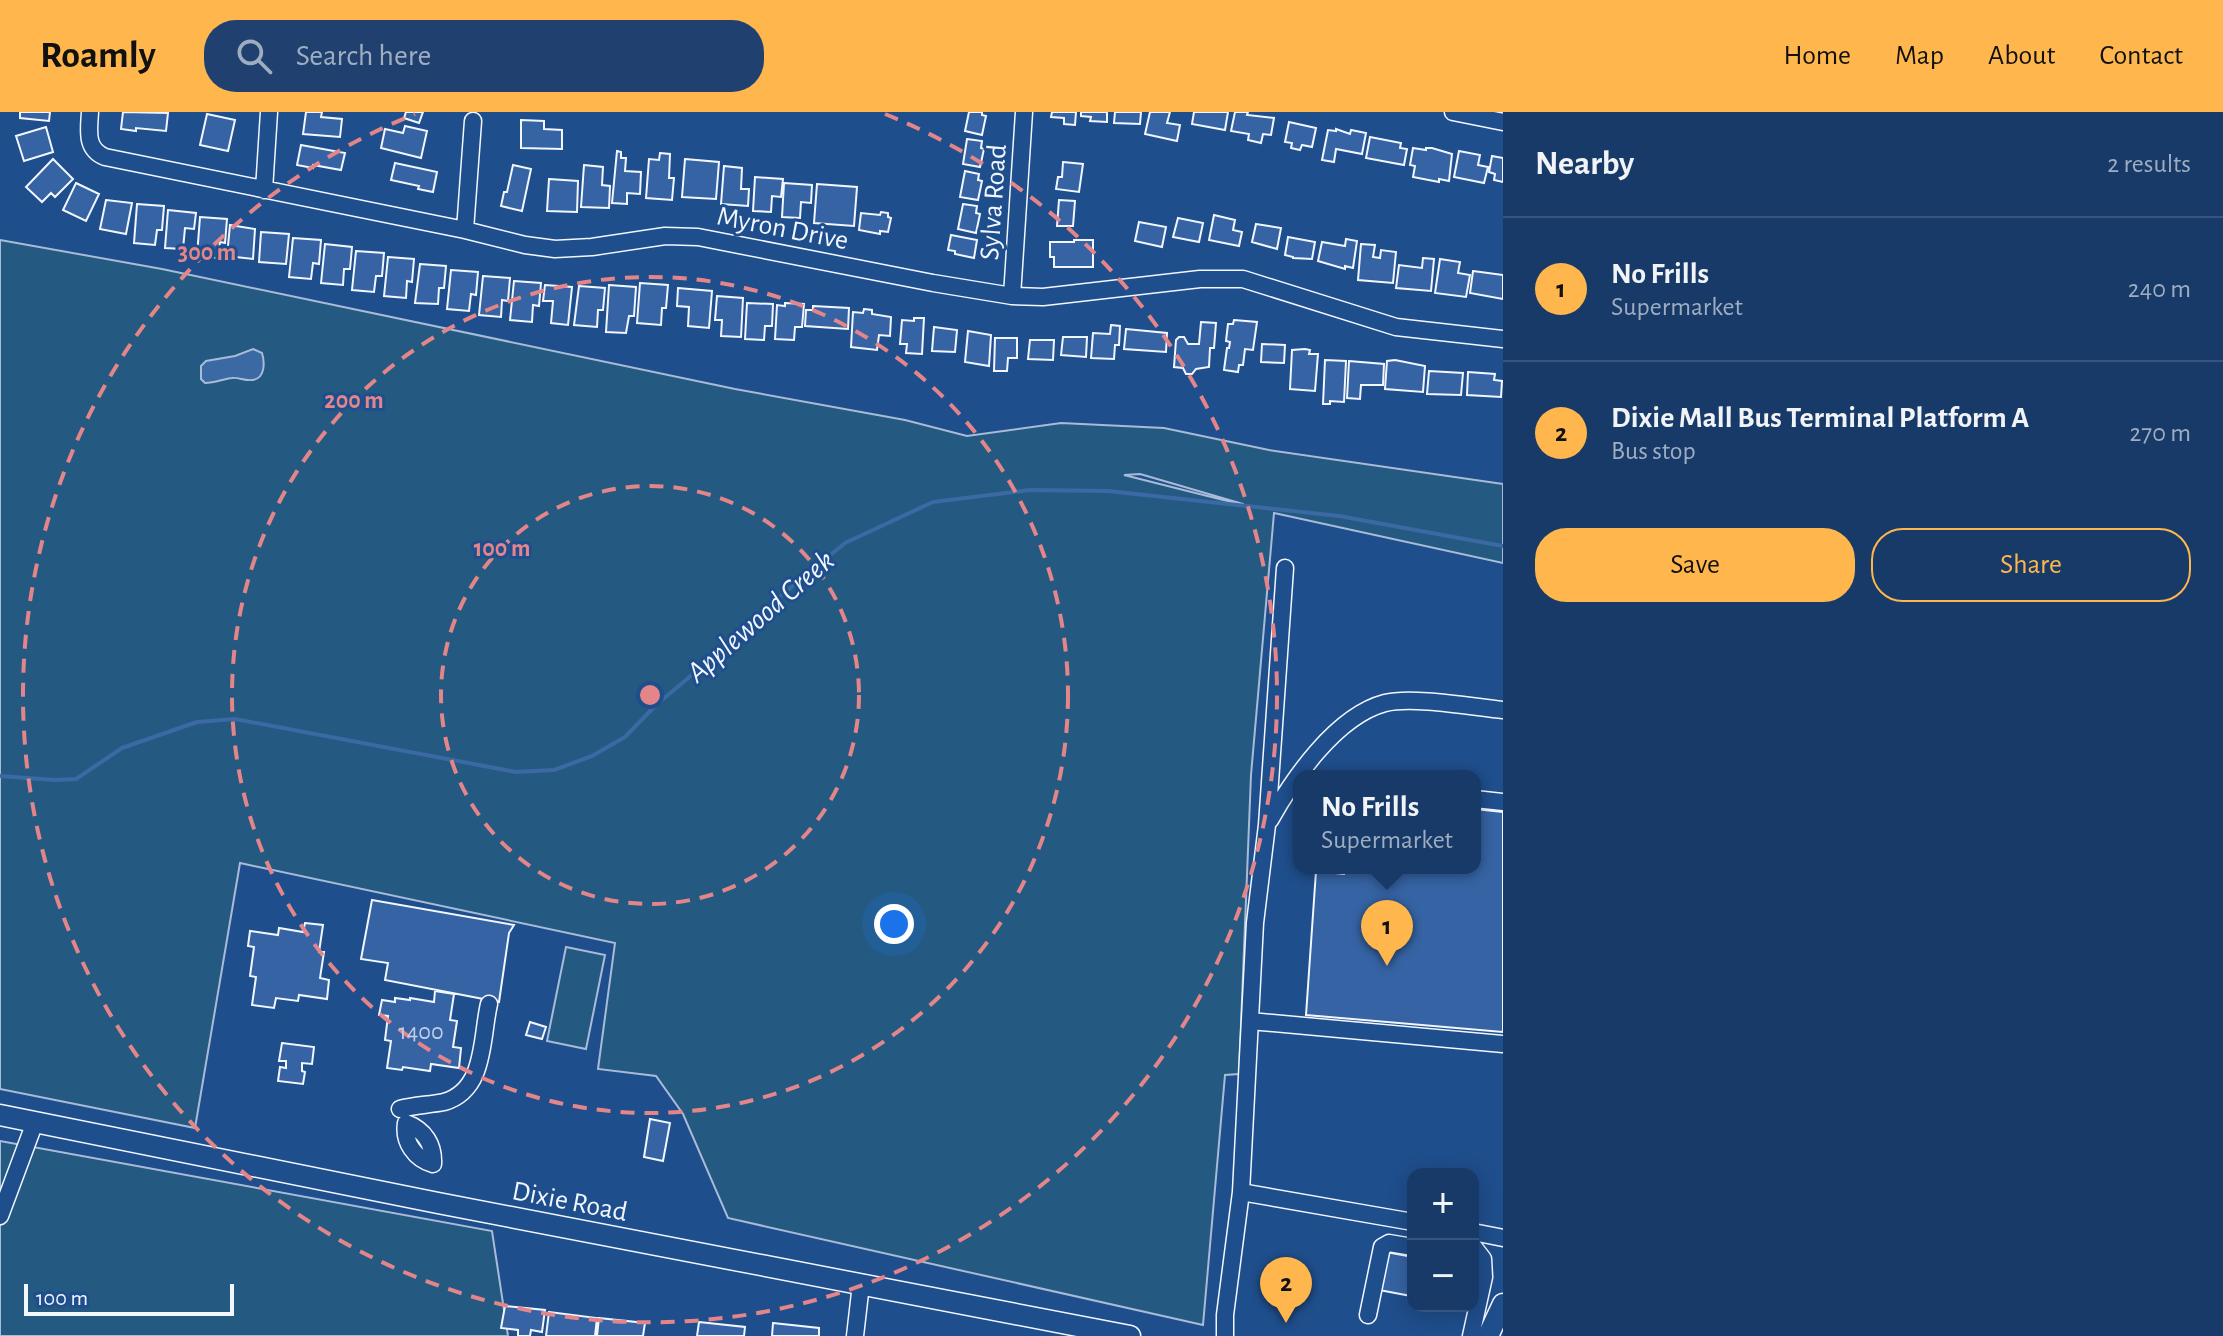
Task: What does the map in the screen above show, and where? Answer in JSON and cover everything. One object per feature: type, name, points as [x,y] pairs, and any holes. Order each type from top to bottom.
[{"type":"main road","name":"Dixie Road","points":[[0,1115],[861,1284],[1090,1333],[1130,1336]]},
{"type":"main road","points":[[1488,1336],[1503,1304]]},
{"type":"street","name":"Myron Drive","points":[[90,112],[91,146],[98,155],[124,163],[465,230],[525,245],[555,249],[665,236],[698,237],[1012,296],[1043,297],[1200,279],[1243,279],[1396,327],[1503,339]]},
{"type":"street","points":[[264,190],[269,112]]},
{"type":"street","name":"Sylva Road","points":[[1012,296],[1024,112]]},
{"type":"street","points":[[1453,112],[1503,122]]},
{"type":"street","points":[[465,230],[473,121]]},
{"type":"street","points":[[1225,1336],[1241,1192],[1255,923],[1267,825],[1285,568]]},
{"type":"street","points":[[1302,770],[1334,735],[1365,712],[1386,703],[1408,701],[1503,710]]},
{"type":"street","points":[[1270,778],[1293,781]]},
{"type":"street","points":[[1267,825],[1293,786]]},
{"type":"street","points":[[1481,800],[1503,802]]},
{"type":"street","points":[[400,1109],[443,1102],[459,1096],[471,1083],[482,1056],[489,1004]]},
{"type":"street","points":[[1250,1021],[1503,1044]]},
{"type":"street","points":[[0,1216],[35,1122]]},
{"type":"street","points":[[1241,1192],[1407,1221]]},
{"type":"street","points":[[1479,1233],[1503,1238]]},
{"type":"street","points":[[1368,1315],[1382,1247],[1389,1243],[1407,1246]]},
{"type":"street","points":[[1479,1254],[1483,1259],[1484,1277],[1479,1300]]},
{"type":"street","points":[[855,1336],[861,1284]]},
{"type":"street","points":[[1471,1336],[1476,1312]]},
{"type":"shaded area","points":[[0,240],[162,269],[735,389],[905,420],[967,436],[1061,423],[1164,428],[1269,450],[1503,484],[1503,563],[1274,513],[1251,775],[1239,1074],[1225,1075],[1203,1325],[728,1218],[683,1114],[656,1076],[598,1069],[615,943],[240,863],[195,1128],[0,1089]],"holes":[[[1140,474],[1243,505],[1124,475]]]},
{"type":"shaded area","points":[[253,349],[262,353],[264,361],[262,374],[256,379],[232,378],[205,383],[201,379],[201,366],[206,361]]},
{"type":"shaded area","points":[[566,947],[605,955],[586,1049],[547,1041]]},
{"type":"shaded area","points":[[0,1141],[492,1231],[508,1336],[0,1336]]},
{"type":"building","points":[[20,112],[50,112],[49,121],[20,118]]},
{"type":"building","points":[[123,112],[168,113],[166,131],[121,129]]},
{"type":"building","points":[[306,112],[322,112],[321,117],[342,119],[340,137],[303,134]]},
{"type":"building","points":[[406,112],[423,112],[419,123],[404,118]]},
{"type":"building","points":[[969,112],[982,112],[986,116],[982,135],[965,131]]},
{"type":"building","points":[[1052,112],[1076,112],[1075,125],[1064,124],[1064,118],[1051,117]]},
{"type":"building","points":[[1081,112],[1107,112],[1107,122],[1090,121],[1091,117],[1081,116]]},
{"type":"building","points":[[1115,112],[1141,112],[1140,124],[1114,123]]},
{"type":"building","points":[[1150,112],[1170,112],[1167,123],[1180,125],[1177,141],[1145,134]]},
{"type":"building","points":[[1194,112],[1228,112],[1225,130],[1192,124]]},
{"type":"building","points":[[1235,112],[1274,118],[1271,135],[1263,134],[1261,143],[1248,140],[1249,134],[1231,131]]},
{"type":"building","points":[[207,114],[235,120],[228,151],[200,145]]},
{"type":"building","points":[[521,120],[544,121],[544,129],[562,130],[562,149],[521,148]]},
{"type":"building","points":[[1289,122],[1316,128],[1312,147],[1302,145],[1300,150],[1291,148],[1292,143],[1285,142]]},
{"type":"building","points":[[405,126],[427,131],[421,158],[381,148],[385,129],[403,133]]},
{"type":"building","points":[[46,127],[53,152],[24,161],[16,136]]},
{"type":"building","points":[[1336,129],[1350,134],[1351,130],[1366,133],[1362,154],[1336,149],[1334,162],[1322,160],[1328,130]]},
{"type":"building","points":[[1370,137],[1401,143],[1400,148],[1407,149],[1404,165],[1366,158]]},
{"type":"building","points":[[967,139],[982,141],[981,148],[984,149],[980,167],[963,164]]},
{"type":"building","points":[[301,145],[345,153],[341,170],[297,165]]},
{"type":"building","points":[[1413,148],[1432,148],[1452,154],[1449,181],[1413,177],[1415,166],[1410,165]]},
{"type":"building","points":[[617,151],[621,152],[621,158],[626,158],[625,171],[641,172],[640,194],[627,193],[627,204],[612,203]]},
{"type":"building","points":[[1459,151],[1480,155],[1478,165],[1488,167],[1484,183],[1454,177]]},
{"type":"building","points":[[660,153],[670,154],[669,178],[674,178],[672,200],[646,198],[649,159],[659,160]]},
{"type":"building","points":[[1492,156],[1503,158],[1503,182],[1494,180],[1495,174],[1489,172]]},
{"type":"building","points":[[53,159],[73,179],[55,197],[51,193],[42,202],[26,187]]},
{"type":"building","points":[[685,159],[719,162],[716,199],[682,197]]},
{"type":"building","points":[[1063,162],[1083,164],[1079,192],[1056,189],[1058,177],[1062,177]]},
{"type":"building","points":[[395,163],[437,172],[433,192],[391,180]]},
{"type":"building","points":[[513,165],[531,169],[522,211],[501,206]]},
{"type":"building","points":[[584,165],[603,167],[602,185],[610,186],[609,208],[581,207]]},
{"type":"building","points":[[724,166],[742,168],[741,189],[749,189],[748,206],[721,204]]},
{"type":"building","points":[[965,171],[979,174],[978,180],[982,181],[978,200],[960,197]]},
{"type":"building","points":[[755,177],[783,179],[781,197],[772,196],[771,212],[753,211]]},
{"type":"building","points":[[549,179],[578,181],[577,212],[547,211]]},
{"type":"building","points":[[76,183],[99,194],[86,221],[63,210]]},
{"type":"building","points":[[784,183],[812,185],[811,203],[801,202],[800,218],[782,217]]},
{"type":"building","points":[[817,184],[857,187],[854,226],[814,223]]},
{"type":"building","points":[[106,200],[132,203],[126,234],[100,229]]},
{"type":"building","points":[[1059,200],[1075,201],[1073,226],[1057,226]]},
{"type":"building","points":[[137,204],[164,206],[162,230],[157,230],[155,245],[134,243]]},
{"type":"building","points":[[963,204],[977,206],[976,213],[980,214],[976,233],[958,229]]},
{"type":"building","points":[[168,210],[196,213],[194,229],[185,228],[183,249],[165,248]]},
{"type":"building","points":[[881,212],[888,213],[891,218],[888,232],[880,231],[880,234],[859,230],[861,213],[880,215]]},
{"type":"building","points":[[1214,215],[1235,220],[1233,230],[1242,232],[1239,246],[1209,240]]},
{"type":"building","points":[[200,217],[227,219],[225,243],[220,242],[218,258],[197,256]]},
{"type":"building","points":[[1178,218],[1203,223],[1199,242],[1173,237]]},
{"type":"building","points":[[1139,222],[1166,227],[1162,247],[1135,241]]},
{"type":"building","points":[[1256,224],[1281,228],[1277,249],[1252,242]]},
{"type":"building","points":[[230,225],[255,229],[253,259],[227,256]]},
{"type":"building","points":[[261,232],[289,234],[286,264],[259,262]]},
{"type":"building","points":[[951,235],[977,240],[974,258],[948,250]]},
{"type":"building","points":[[1288,237],[1315,242],[1312,259],[1285,255]]},
{"type":"building","points":[[293,238],[321,240],[319,264],[313,263],[311,279],[289,277]]},
{"type":"building","points":[[1346,239],[1357,241],[1353,268],[1345,266],[1345,269],[1318,261],[1322,242],[1345,246]]},
{"type":"building","points":[[1093,240],[1093,267],[1054,267],[1050,242]]},
{"type":"building","points":[[325,244],[352,247],[350,269],[344,269],[343,285],[321,283]]},
{"type":"building","points":[[1361,244],[1375,245],[1373,257],[1380,258],[1381,250],[1396,252],[1393,283],[1358,280]]},
{"type":"building","points":[[356,251],[384,253],[382,276],[376,276],[374,292],[352,290]]},
{"type":"building","points":[[388,257],[414,259],[412,282],[407,281],[406,298],[384,296]]},
{"type":"building","points":[[1423,258],[1434,259],[1431,291],[1396,288],[1399,265],[1422,268]]},
{"type":"building","points":[[1440,259],[1460,262],[1458,273],[1470,275],[1466,297],[1435,293]]},
{"type":"building","points":[[420,264],[446,266],[444,288],[439,288],[438,304],[415,303]]},
{"type":"building","points":[[451,270],[478,272],[476,295],[471,294],[469,311],[447,309]]},
{"type":"building","points":[[1473,271],[1503,275],[1503,299],[1470,293]]},
{"type":"building","points":[[483,276],[510,278],[508,301],[502,300],[501,317],[479,315]]},
{"type":"building","points":[[514,281],[541,283],[539,306],[533,305],[532,322],[510,320]]},
{"type":"building","points":[[640,283],[668,285],[661,325],[637,323]]},
{"type":"building","points":[[545,285],[572,287],[568,325],[551,323],[553,301],[543,301]]},
{"type":"building","points":[[609,285],[636,287],[634,316],[629,316],[626,333],[606,332]]},
{"type":"building","points":[[579,286],[605,288],[603,310],[598,310],[597,327],[574,325]]},
{"type":"building","points":[[678,288],[712,291],[709,328],[688,326],[689,307],[677,306]]},
{"type":"building","points":[[717,296],[743,298],[741,337],[721,336],[722,320],[715,320]]},
{"type":"building","points":[[747,303],[773,304],[772,326],[765,326],[764,340],[745,339]]},
{"type":"building","points":[[785,303],[804,304],[802,327],[795,327],[794,340],[775,339],[777,305],[785,306]]},
{"type":"building","points":[[813,306],[849,308],[848,329],[805,326],[806,310],[813,310]]},
{"type":"building","points":[[864,309],[872,310],[872,314],[891,317],[890,336],[879,335],[877,350],[851,347],[853,312],[863,313]]},
{"type":"building","points":[[914,318],[924,318],[922,354],[906,353],[907,344],[900,344],[902,320],[914,321]]},
{"type":"building","points":[[1234,320],[1257,322],[1253,350],[1245,349],[1243,365],[1239,365],[1238,372],[1224,370],[1230,342],[1226,341],[1228,324],[1233,324]]},
{"type":"building","points":[[1201,322],[1216,323],[1209,367],[1186,374],[1183,368],[1174,367],[1176,340],[1184,337],[1188,344],[1199,344]]},
{"type":"building","points":[[1111,325],[1120,326],[1119,345],[1115,345],[1114,359],[1091,358],[1093,333],[1110,334]]},
{"type":"building","points":[[934,327],[957,330],[955,352],[932,351]]},
{"type":"building","points":[[1126,329],[1167,333],[1166,352],[1124,349]]},
{"type":"building","points":[[968,331],[991,335],[989,366],[965,362]]},
{"type":"building","points":[[1063,337],[1087,337],[1086,357],[1061,355]]},
{"type":"building","points":[[995,338],[1017,338],[1017,358],[1008,358],[1007,371],[994,371]]},
{"type":"building","points":[[1030,340],[1054,340],[1053,360],[1028,359]]},
{"type":"building","points":[[1262,344],[1285,345],[1284,363],[1261,362]]},
{"type":"building","points":[[1292,350],[1310,350],[1309,354],[1318,354],[1315,391],[1290,389]]},
{"type":"building","points":[[1325,360],[1346,361],[1344,402],[1323,404]]},
{"type":"building","points":[[1349,361],[1384,364],[1383,385],[1361,385],[1360,399],[1347,398]]},
{"type":"building","points":[[1387,361],[1425,366],[1423,392],[1385,389]]},
{"type":"building","points":[[1429,371],[1463,373],[1461,395],[1427,394]]},
{"type":"building","points":[[1468,372],[1495,374],[1494,380],[1502,381],[1501,397],[1467,395]]},
{"type":"building","points":[[1481,810],[1503,812],[1503,1032],[1306,1015],[1316,874],[1481,874]]},
{"type":"building","points":[[372,900],[514,925],[509,933],[499,1002],[385,980],[388,963],[361,959]]},
{"type":"building","points":[[305,923],[323,925],[319,952],[324,952],[320,978],[329,980],[327,999],[299,995],[298,1001],[276,998],[274,1008],[252,1005],[256,977],[250,976],[254,947],[248,946],[250,931],[278,935],[279,928],[303,932]]},
{"type":"building","points":[[435,991],[454,994],[450,1020],[457,1021],[453,1047],[461,1048],[459,1068],[431,1064],[430,1071],[387,1068],[391,1041],[385,1040],[388,1016],[379,1015],[382,1000],[395,1002],[395,998],[410,998],[434,1002]]},
{"type":"building","points":[[530,1022],[546,1027],[542,1039],[526,1035]]},
{"type":"building","points":[[282,1043],[314,1047],[312,1064],[302,1063],[302,1071],[305,1072],[303,1084],[278,1081],[280,1067],[286,1068],[286,1061],[279,1061]]},
{"type":"building","points":[[650,1119],[670,1123],[663,1161],[644,1157]]},
{"type":"building","points":[[1386,1252],[1407,1256],[1407,1295],[1379,1290]]},
{"type":"building","points":[[505,1306],[545,1310],[542,1332],[531,1330],[530,1336],[518,1336],[518,1330],[501,1328]]},
{"type":"building","points":[[549,1312],[597,1318],[595,1336],[546,1336]]},
{"type":"building","points":[[599,1318],[645,1323],[643,1336],[597,1336]]},
{"type":"building","points":[[699,1322],[745,1327],[744,1336],[697,1336]]},
{"type":"building","points":[[773,1323],[819,1328],[819,1336],[772,1336]]},
{"type":"waterway","name":"Applewood Creek","points":[[0,776],[76,779],[122,748],[197,722],[235,719],[516,772],[554,770],[592,756],[625,737],[748,623],[845,543],[933,502],[1030,490],[1108,491],[1339,516],[1503,546]]},
{"type":"place","name":"No Frills","points":[[1387,966]]},
{"type":"place","name":"Dixie Mall Bus Terminal Platform A","points":[[1286,1323]]}]
